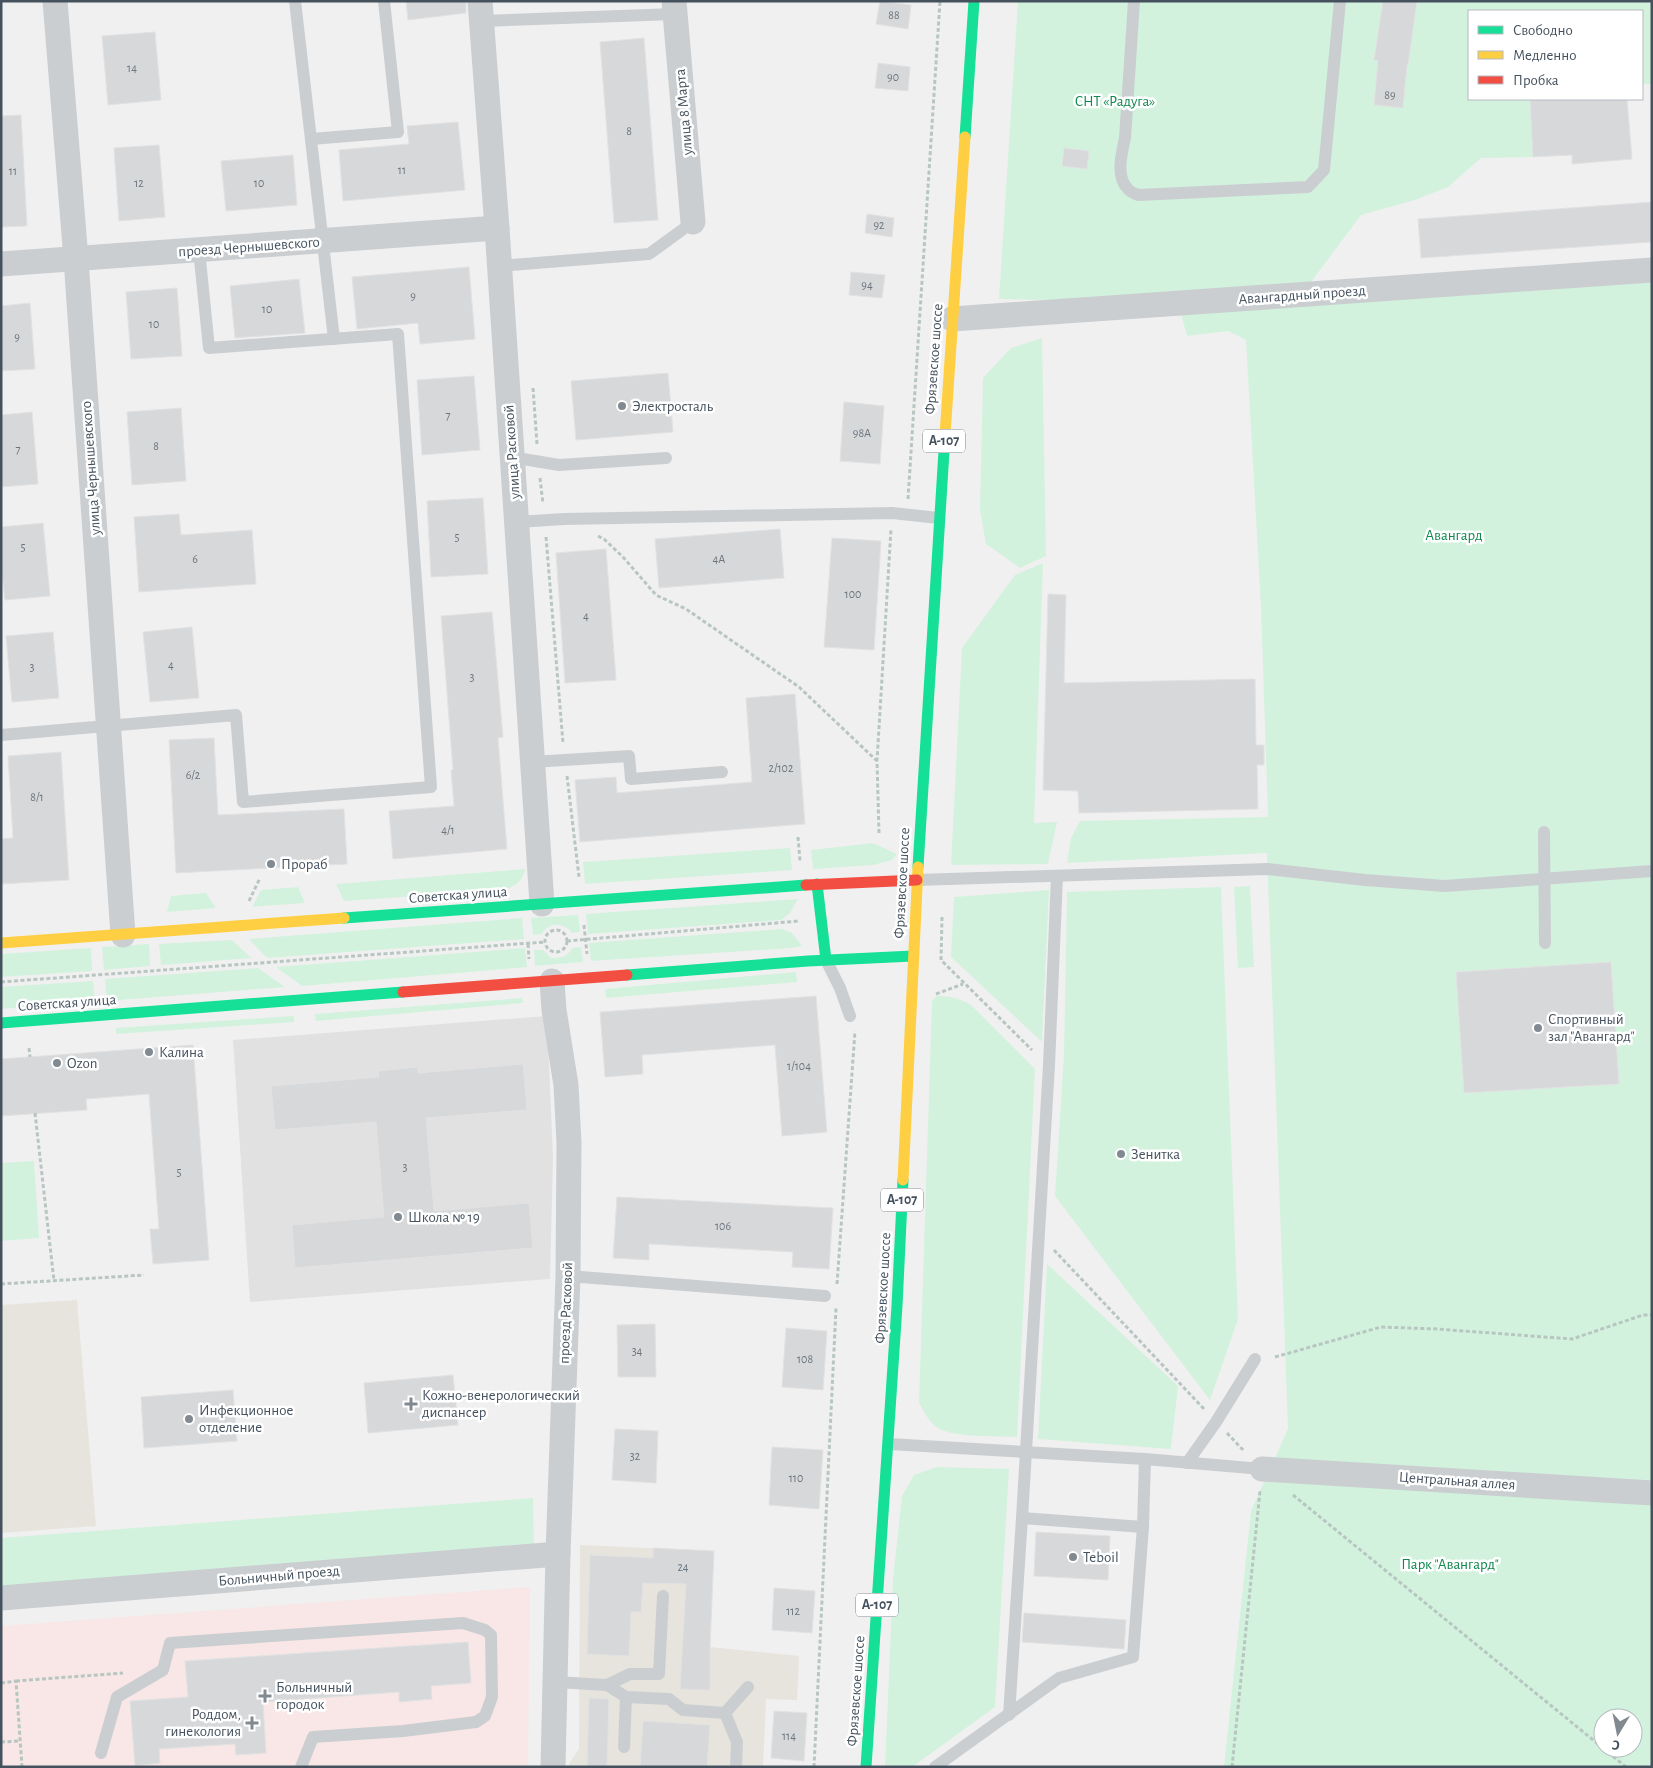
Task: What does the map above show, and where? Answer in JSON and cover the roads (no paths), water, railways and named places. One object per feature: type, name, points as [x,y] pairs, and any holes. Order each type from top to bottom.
[{"type":"main road","name":"Фрязевское шоссе","points":[[866,1767],[889,1444],[917,880],[939,518],[974,1]]},
{"type":"main road","name":"Советская улица","points":[[1,943],[817,884],[917,880]]},
{"type":"main road","points":[[817,884],[826,960]]},
{"type":"main road","name":"Советская улица","points":[[1,1022],[826,960],[913,956]]},
{"type":"street","name":"улица Чернышевского","points":[[55,1],[76,259],[110,726],[123,935]]},
{"type":"street","name":"улица 8 Марта","points":[[675,8],[693,222]]},
{"type":"street","name":"улица Расковой","points":[[481,11],[542,904]]},
{"type":"street","name":"проезд Чернышевского","points":[[1,264],[497,228]]},
{"type":"street","name":"Авангардный проезд","points":[[952,319],[1652,270]]},
{"type":"street","name":"проезд Расковой","points":[[552,981],[554,1010],[566,1085],[569,1143],[568,1276],[558,1554],[553,1767]]},
{"type":"street","name":"Центральная аллея","points":[[1261,1476],[1652,1494]]},
{"type":"street","name":"Больничный проезд","points":[[1,1598],[558,1554]]},
{"type":"lane","points":[[295,1],[334,339]]},
{"type":"lane","points":[[311,140],[398,132],[384,1]]},
{"type":"lane","points":[[1134,1],[1125,138],[1121,160],[1122,176],[1128,189],[1138,195],[1308,186],[1324,170],[1340,1]]},
{"type":"lane","points":[[481,11],[675,8]]},
{"type":"lane","points":[[499,266],[650,254],[693,222]]},
{"type":"lane","points":[[1,735],[236,715],[243,802],[431,787],[398,334],[209,348],[199,250]]},
{"type":"lane","points":[[511,457],[559,465],[666,458]]},
{"type":"lane","points":[[517,522],[892,513],[939,518]]},
{"type":"lane","points":[[532,762],[630,756],[631,780],[722,772]]},
{"type":"lane","points":[[1544,832],[1545,943]]},
{"type":"lane","points":[[917,880],[1268,869],[1365,880],[1445,886],[1652,871]]},
{"type":"lane","points":[[1009,1715],[1049,1066],[1057,876]]},
{"type":"lane","points":[[826,960],[840,988],[853,1022]]},
{"type":"lane","points":[[568,1276],[832,1297]]},
{"type":"lane","points":[[1187,1463],[1216,1422],[1255,1359]]},
{"type":"lane","points":[[889,1444],[1145,1459],[1187,1463],[1261,1476]]},
{"type":"lane","points":[[936,1767],[1060,1678],[1133,1656],[1143,1527],[1145,1459]]},
{"type":"lane","points":[[1022,1518],[1143,1527]]},
{"type":"lane","points":[[607,1685],[630,1674],[659,1674],[663,1596]]},
{"type":"lane","points":[[101,1753],[117,1697],[163,1670],[170,1643],[463,1624],[485,1630],[491,1635],[492,1697],[485,1716],[476,1722],[403,1732],[313,1737],[301,1767]]},
{"type":"lane","points":[[556,1682],[607,1685],[626,1697],[669,1699],[684,1710],[725,1713]]},
{"type":"lane","points":[[725,1713],[748,1687]]},
{"type":"lane","points":[[624,1747],[626,1697]]},
{"type":"lane","points":[[725,1713],[737,1742],[736,1767]]},
{"type":"place","name":"Электросталь","points":[[622,406]]},
{"type":"place","name":"Прораб","points":[[271,864]]},
{"type":"place","name":"Спортивный зал \"Авангард\"","points":[[1538,1028]]},
{"type":"place","name":"Калина","points":[[149,1052]]},
{"type":"place","name":"Ozon","points":[[57,1063]]},
{"type":"place","name":"Зенитка","points":[[1121,1154]]},
{"type":"place","name":"Школа № 19","points":[[398,1217]]},
{"type":"place","name":"Кожно-венерологический диспансер","points":[[411,1404]]},
{"type":"place","name":"Инфекционное отделение","points":[[189,1419]]},
{"type":"place","name":"Teboil","points":[[1073,1557]]},
{"type":"place","name":"Больничный городок","points":[[265,1696]]},
{"type":"place","name":"Роддом, гинекология","points":[[252,1723]]},
{"type":"park label","name":"СНТ «Радуга»","points":[[1115,101]]},
{"type":"park label","name":"Авангард","points":[[1454,535]]},
{"type":"park label","name":"Парк \"Авангард\"","points":[[1450,1564]]}]
